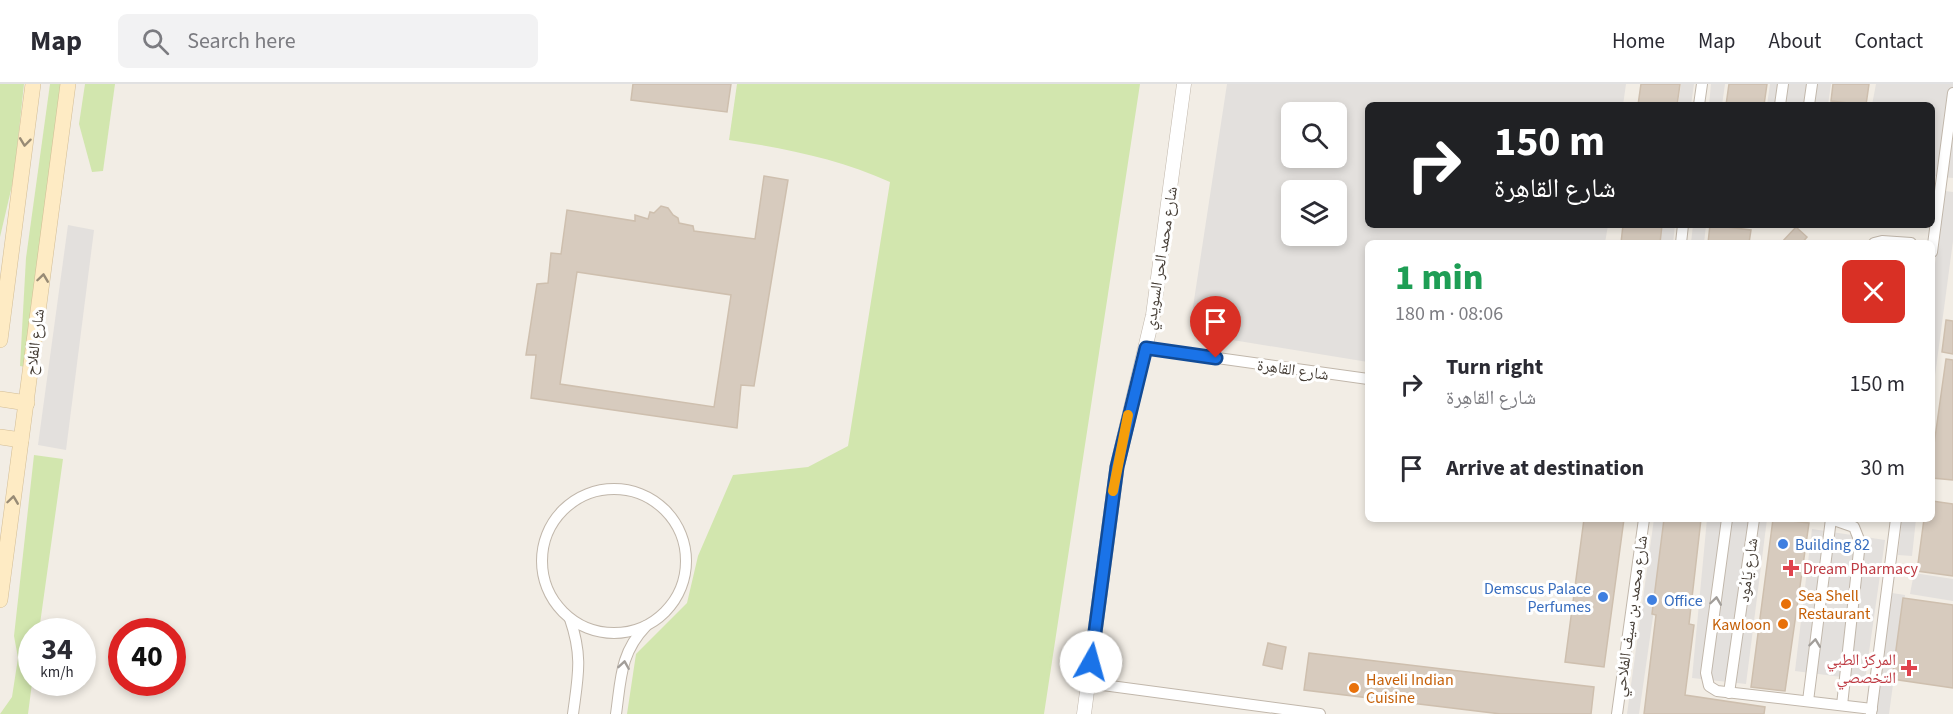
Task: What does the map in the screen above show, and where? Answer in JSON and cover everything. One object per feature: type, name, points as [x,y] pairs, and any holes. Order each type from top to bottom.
[{"type":"main road","name":"شارع الفلاح","points":[[0,340],[33,84]]},
{"type":"main road","name":"شارع الفلاح","points":[[0,600],[68,84]]},
{"type":"main road","points":[[0,399],[27,403]]},
{"type":"main road","points":[[0,437],[21,440]]},
{"type":"street","name":"شارع محمد الحر السويدي","points":[[1084,714],[1117,467],[1146,348],[1160,269],[1184,84]]},
{"type":"street","points":[[1699,102],[1702,84]]},
{"type":"street","points":[[1780,102],[1783,84]]},
{"type":"street","points":[[1809,102],[1812,84]]},
{"type":"street","points":[[1935,202],[1953,93]]},
{"type":"street","name":"شارع القاهِرة","points":[[1146,348],[1365,379]]},
{"type":"street","points":[[616,714],[625,656],[632,642],[667,610],[680,590],[686,567],[685,544],[676,522],[660,504],[640,492],[616,488],[593,491],[571,501],[555,518],[544,540],[541,563],[547,591],[556,605],[570,619],[588,629],[608,633],[629,632],[648,625]]},
{"type":"street","name":"شارع محمد بن سيف الفلاحي","points":[[1617,714],[1644,522]]},
{"type":"street","points":[[1726,522],[1706,677],[1709,686],[1725,692],[1842,705],[1871,712],[1896,522]]},
{"type":"street","name":"شارع يَامُود","points":[[1725,692],[1753,522]]},
{"type":"street","points":[[1808,701],[1833,522]]},
{"type":"street","points":[[1841,522],[1854,527],[1860,542],[1842,705]]},
{"type":"street","points":[[570,619],[579,645],[580,658],[573,714]]},
{"type":"street","points":[[1088,683],[1298,713],[1320,714]]},
{"type":"green space","points":[[0,84],[24,84],[14,177],[0,237]]},
{"type":"green space","points":[[50,84],[62,84],[25,367],[20,366],[26,258]]},
{"type":"green space","points":[[85,84],[115,84],[103,171],[92,172],[79,124]]},
{"type":"green space","points":[[737,84],[1140,84],[1044,714],[627,714],[636,654],[687,603],[698,556],[733,475],[808,467],[848,446],[890,182],[811,155],[729,140]]},
{"type":"green space","points":[[34,455],[63,459],[41,618],[18,618],[18,658],[14,636]]},
{"type":"green space","points":[[18,658],[18,696],[30,696],[28,714],[0,714],[12,697]]},
{"type":"shaded area","points":[[1227,84],[1626,84],[1623,102],[1365,102],[1365,228],[1608,228],[1606,240],[1365,240],[1365,362],[1202,335],[1191,320]]},
{"type":"shaded area","points":[[1681,84],[1694,84],[1691,102],[1678,102]]},
{"type":"shaded area","points":[[1711,84],[1725,84],[1722,102],[1709,102]]},
{"type":"shaded area","points":[[1770,84],[1831,84],[1828,102],[1767,102]]},
{"type":"shaded area","points":[[1876,84],[1953,84],[1953,178],[1935,176],[1935,102],[1873,102]]},
{"type":"shaded area","points":[[1945,191],[1953,192],[1953,241],[1935,376],[1935,264]]},
{"type":"shaded area","points":[[68,225],[94,230],[66,450],[38,445]]},
{"type":"shaded area","points":[[1662,228],[1675,228],[1673,240],[1660,240]]},
{"type":"shaded area","points":[[1693,228],[1706,228],[1704,240],[1691,240]]},
{"type":"shaded area","points":[[1654,522],[1667,522],[1639,714],[1627,714]]},
{"type":"shaded area","points":[[1707,522],[1767,522],[1746,684],[1692,678]]},
{"type":"shaded area","points":[[1902,522],[1916,522],[1912,556],[1898,555]]},
{"type":"shaded area","points":[[1812,529],[1885,540],[1865,680],[1795,671]]},
{"type":"shaded area","points":[[1914,573],[1953,579],[1953,601],[1910,594]]},
{"type":"shaded area","points":[[1892,593],[1905,595],[1889,714],[1876,714]]},
{"type":"building","points":[[633,84],[731,84],[727,112],[631,100]]},
{"type":"building","points":[[1641,84],[1680,84],[1677,102],[1638,102]]},
{"type":"building","points":[[1729,84],[1767,84],[1764,102],[1726,102]]},
{"type":"building","points":[[1833,84],[1869,84],[1866,102],[1831,101]]},
{"type":"building","points":[[764,176],[788,180],[754,386],[741,385],[737,428],[531,398],[536,355],[526,355],[537,284],[548,283],[551,253],[561,254],[567,210],[635,221],[635,215],[648,219],[650,212],[654,213],[661,206],[668,208],[678,218],[679,223],[693,226],[694,231],[755,239]],"holes":[[[577,272],[731,295],[714,407],[560,384]]]},
{"type":"building","points":[[1623,228],[1662,228],[1660,240],[1621,240]]},
{"type":"building","points":[[1710,228],[1751,230],[1749,240],[1708,240]]},
{"type":"building","points":[[1795,228],[1807,237],[1804,240],[1784,240]]},
{"type":"building","points":[[1946,320],[1953,321],[1953,354],[1942,352]]},
{"type":"building","points":[[1946,359],[1953,360],[1953,480],[1935,478],[1935,438]]},
{"type":"building","points":[[1935,501],[1953,504],[1953,576],[1917,571],[1924,522],[1935,522]]},
{"type":"building","points":[[1584,522],[1624,522],[1604,667],[1565,662]]},
{"type":"building","points":[[1664,522],[1701,522],[1689,624],[1694,625],[1685,695],[1765,707],[1764,714],[1644,714],[1656,615],[1652,614]]},
{"type":"building","points":[[1773,522],[1809,523],[1785,691],[1751,687]]},
{"type":"building","points":[[1903,598],[1953,605],[1953,688],[1892,679]]},
{"type":"building","points":[[1268,643],[1286,647],[1282,669],[1263,665]]},
{"type":"building","points":[[1309,653],[1594,687],[1591,714],[1501,714],[1304,690]]},
{"type":"slow traffic","points":[[1113,491],[1128,415]]},
{"type":"place","name":"Building 82","points":[[1783,544]]},
{"type":"place","name":"Dream Pharmacy","points":[[1791,568]]},
{"type":"place","name":"Demscus Palace Perfumes","points":[[1603,597]]},
{"type":"place","name":"Office","points":[[1652,600]]},
{"type":"place","name":"Sea Shell Restaurant","points":[[1786,604]]},
{"type":"place","name":"Kawloon","points":[[1783,624]]},
{"type":"place","name":"المركز الطبي التخصصي","points":[[1909,668]]},
{"type":"place","name":"Haveli Indian Cuisine","points":[[1354,688]]},
{"type":"route","points":[[1091,662],[1117,467],[1133,391],[1146,348],[1216,358]]}]
